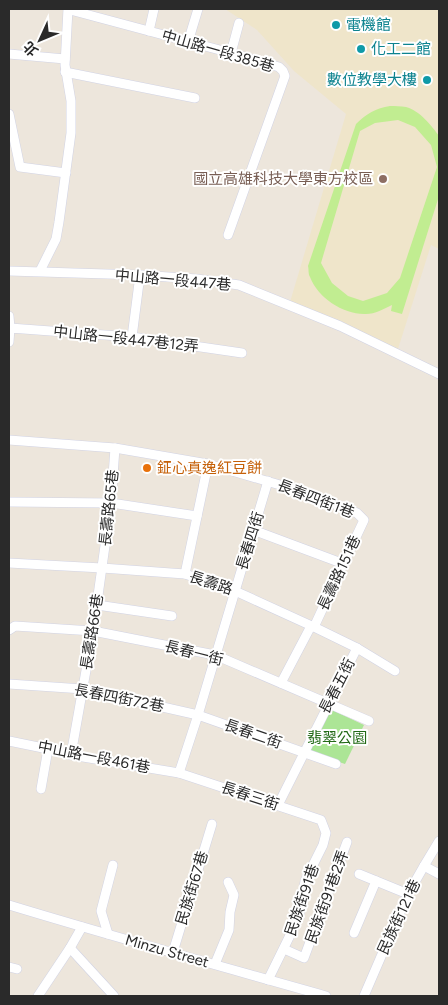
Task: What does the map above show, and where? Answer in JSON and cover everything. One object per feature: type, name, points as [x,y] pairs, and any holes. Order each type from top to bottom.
[{"type":"street","name":"中山路一段385巷","points":[[67,9],[232,53],[279,67],[283,71],[285,76],[228,235]]},
{"type":"street","points":[[40,271],[56,239],[66,173],[71,101],[65,59],[67,9]]},
{"type":"street","points":[[149,31],[154,9]]},
{"type":"street","points":[[188,42],[198,9]]},
{"type":"street","points":[[232,53],[239,23]]},
{"type":"street","points":[[9,54],[65,59]]},
{"type":"street","points":[[66,72],[195,98]]},
{"type":"street","points":[[9,114],[20,168],[66,173]]},
{"type":"street","name":"中山路一段447巷","points":[[9,270],[140,275],[197,279],[239,286],[340,326],[439,374]]},
{"type":"street","points":[[132,337],[140,275]]},
{"type":"street","points":[[9,316],[9,342]]},
{"type":"street","name":"中山路一段447巷12弄","points":[[10,328],[132,337],[242,353]]},
{"type":"street","name":"長春四街1巷","points":[[9,440],[115,448],[208,464],[304,492],[357,513],[364,520]]},
{"type":"street","name":"長壽路65巷","points":[[102,568],[112,503],[115,448]]},
{"type":"street","points":[[185,574],[208,464]]},
{"type":"street","name":"長春四街","points":[[178,773],[198,715],[268,481]]},
{"type":"street","points":[[9,502],[112,503],[197,516]]},
{"type":"street","name":"長壽路151巷","points":[[281,683],[313,626],[364,520]]},
{"type":"street","points":[[253,530],[344,564]]},
{"type":"street","name":"長壽路","points":[[9,564],[185,574],[235,590],[313,626],[357,648],[395,671]]},
{"type":"street","name":"長壽路66巷","points":[[71,755],[102,568]]},
{"type":"street","points":[[97,605],[172,616]]},
{"type":"street","name":"長春一街","points":[[9,630],[15,626],[93,631],[216,655],[369,721]]},
{"type":"street","name":"長春五街","points":[[278,805],[357,648]]},
{"type":"street","name":"長春四街72巷","points":[[9,684],[83,689],[198,715]]},
{"type":"street","name":"長春二街","points":[[198,715],[336,764]]},
{"type":"street","name":"中山路一段461巷","points":[[9,741],[71,755],[178,773]]},
{"type":"street","points":[[41,789],[48,749]]},
{"type":"street","name":"長春三街","points":[[178,773],[321,820]]},
{"type":"street","name":"民族街91巷","points":[[268,980],[299,917],[305,881],[323,845],[326,833],[321,820]]},
{"type":"street","name":"民族街67巷","points":[[173,952],[212,824]]},
{"type":"street","name":"民族街121巷","points":[[364,996],[408,894],[439,841]]},
{"type":"street","name":"民族街91巷2弄","points":[[284,948],[304,958],[347,842]]},
{"type":"street","points":[[108,934],[101,911],[113,864]]},
{"type":"street","points":[[424,866],[439,874]]},
{"type":"street","points":[[359,874],[408,894]]},
{"type":"street","points":[[354,933],[376,881]]},
{"type":"street","points":[[215,964],[229,930],[230,912],[234,895],[228,882]]},
{"type":"street","name":"Minzu Street","points":[[9,905],[326,996]]},
{"type":"street","points":[[38,996],[82,927]]},
{"type":"street","points":[[70,948],[114,996]]},
{"type":"shaded area","name":"國立高雄科技大學東方校區","points":[[225,9],[439,9],[439,249],[431,245],[397,352],[290,302],[346,114],[294,71],[257,30]]},
{"type":"green space","points":[[390,106],[406,107],[416,111],[439,136],[439,196],[402,314],[391,311],[392,305],[373,313],[358,314],[349,312],[325,298],[314,285],[309,275],[308,266],[356,124],[372,112]],"holes":[[[398,120],[415,127],[431,145],[437,167],[400,278],[387,293],[363,301],[348,296],[332,283],[321,263],[360,131],[375,123]]]},
{"type":"green space","name":"翡翠公園","points":[[330,709],[364,725],[345,764],[309,752]]},
{"type":"place","name":"電機館","points":[[336,25]]},
{"type":"place","name":"化工二館","points":[[361,49]]},
{"type":"place","name":"數位教學大樓","points":[[427,80]]},
{"type":"place","name":"國立高雄科技大學東方校區","points":[[383,179]]},
{"type":"place","name":"鉦心真逸紅豆餅","points":[[147,468]]}]
